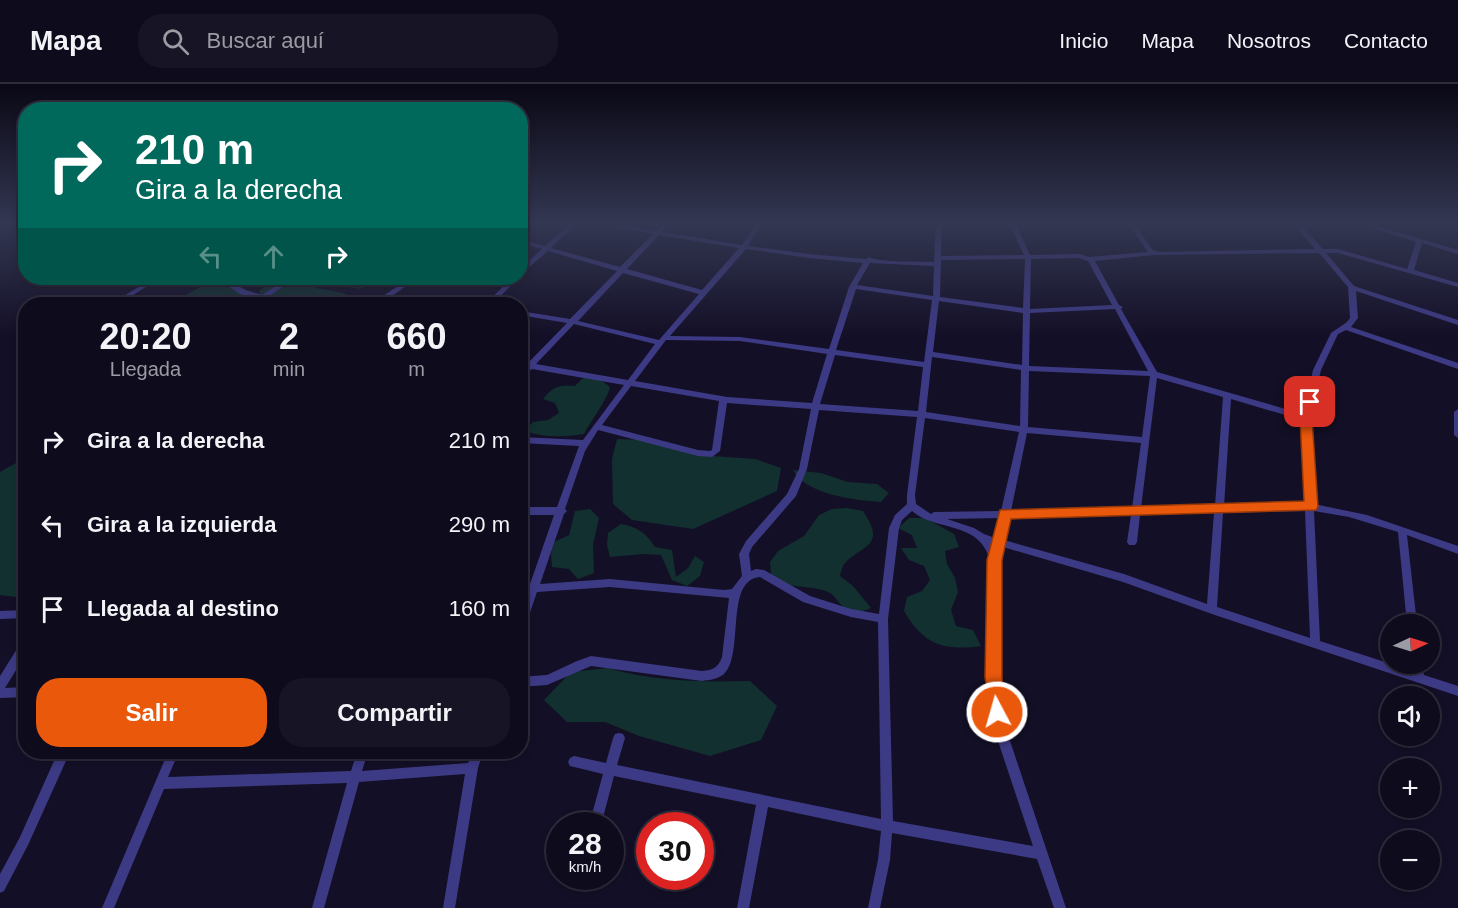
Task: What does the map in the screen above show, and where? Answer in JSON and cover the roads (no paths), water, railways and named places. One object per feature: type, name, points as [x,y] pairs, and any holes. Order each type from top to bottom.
[{"type":"street","points":[[586,260],[703,293]]},
{"type":"street","points":[[530,366],[631,260]]},
{"type":"street","points":[[528,604],[585,443],[663,340],[732,260]]},
{"type":"street","points":[[747,577],[744,554],[749,544],[791,496],[803,469],[816,405],[853,287],[868,260]]},
{"type":"street","points":[[882,260],[904,263],[951,260]]},
{"type":"street","points":[[1028,260],[1024,430],[995,560],[994,698],[999,726],[1060,908]]},
{"type":"street","points":[[1091,260],[1119,307],[1154,374],[1132,542]]},
{"type":"street","points":[[1328,260],[1352,287],[1458,323]]},
{"type":"street","points":[[1376,260],[1458,285]]},
{"type":"street","points":[[1410,271],[1413,260]]},
{"type":"street","points":[[939,261],[911,495],[912,505],[927,517],[964,528],[986,541],[995,560]]},
{"type":"street","points":[[126,297],[146,285]]},
{"type":"street","points":[[231,285],[259,297]]},
{"type":"street","points":[[264,297],[282,285]]},
{"type":"street","points":[[387,297],[404,285]]},
{"type":"street","points":[[495,297],[508,285]]},
{"type":"street","points":[[853,287],[1027,311],[1119,307]]},
{"type":"street","points":[[1315,644],[1306,418],[1317,370],[1335,333],[1346,327],[1354,318],[1352,287]]},
{"type":"street","points":[[528,314],[663,340],[740,339],[927,365]]},
{"type":"street","points":[[1346,327],[1458,366]]},
{"type":"street","points":[[928,354],[1027,368],[1154,374],[1306,418]]},
{"type":"street","points":[[530,366],[723,399],[920,414],[1024,430],[1146,440]]},
{"type":"street","points":[[1212,610],[1227,394]]},
{"type":"street","points":[[596,427],[698,453],[712,454],[716,451],[723,399]]},
{"type":"street","points":[[1458,412],[1458,435]]},
{"type":"street","points":[[528,440],[585,443]]},
{"type":"street","points":[[874,908],[884,860],[887,826],[883,619],[894,528],[898,518],[912,505]]},
{"type":"street","points":[[927,517],[1137,509],[1311,507],[1341,510],[1458,550]]},
{"type":"street","points":[[528,511],[562,511]]},
{"type":"street","points":[[1402,530],[1411,614]]},
{"type":"street","points":[[978,537],[999,541],[1124,578],[1212,610],[1458,691]]},
{"type":"street","points":[[528,682],[543,681],[558,676],[577,663],[591,661],[702,676],[715,675],[724,668],[727,657],[735,593],[753,572],[761,573],[807,599],[851,613],[883,619]]},
{"type":"street","points":[[528,588],[610,583],[724,594],[735,593]]},
{"type":"street","points":[[0,615],[18,614]]},
{"type":"street","points":[[0,686],[18,657]]},
{"type":"street","points":[[1418,674],[1419,678]]},
{"type":"street","points":[[0,693],[18,692]]},
{"type":"street","points":[[598,812],[619,738]]},
{"type":"street","points":[[0,887],[24,841],[61,759]]},
{"type":"street","points":[[108,908],[170,759]]},
{"type":"street","points":[[318,908],[360,759]]},
{"type":"street","points":[[449,908],[475,759]]},
{"type":"street","points":[[574,762],[887,826],[1042,854]]},
{"type":"street","points":[[160,783],[356,777],[472,768]]},
{"type":"street","points":[[743,908],[763,800]]}]
